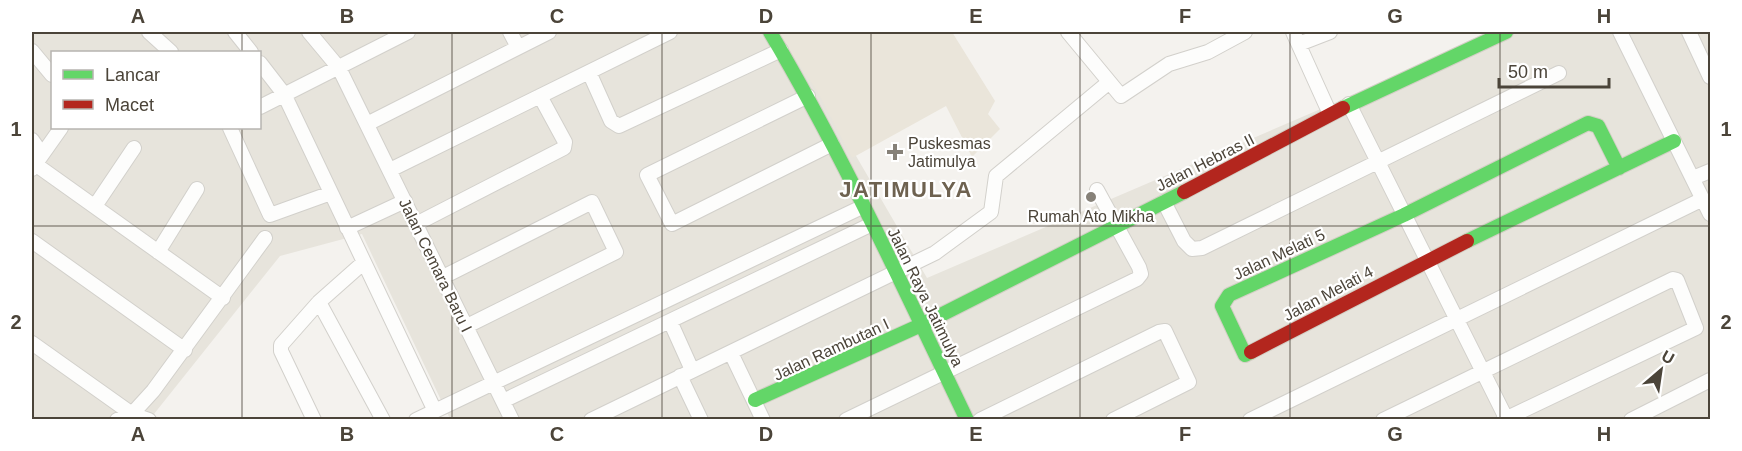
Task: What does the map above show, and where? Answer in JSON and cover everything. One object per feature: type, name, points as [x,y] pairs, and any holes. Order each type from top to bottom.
[{"type":"street","points":[[149,32],[170,51]]},
{"type":"street","points":[[235,32],[250,51]]},
{"type":"street","name":"Jalan Cemara Baru I","points":[[309,32],[339,68],[512,420]]},
{"type":"street","points":[[376,32],[384,44]]},
{"type":"street","points":[[261,106],[408,32]]},
{"type":"street","points":[[510,32],[518,46]]},
{"type":"street","points":[[367,124],[549,32]]},
{"type":"street","points":[[390,170],[670,32]]},
{"type":"street","name":"Jalan Raya Jatimulya","points":[[770,32],[807,96],[864,206],[967,420]]},
{"type":"street","points":[[1068,32],[1117,94],[1126,94],[1169,64],[1208,52],[1245,32]]},
{"type":"street","points":[[1330,32],[1296,38],[1330,114]]},
{"type":"street","name":"Jalan Hebras II","points":[[921,326],[1116,224],[1221,174],[1330,114],[1506,32]]},
{"type":"street","points":[[1620,32],[1710,214]]},
{"type":"street","points":[[1689,32],[1710,77]]},
{"type":"street","points":[[589,72],[611,122],[619,126],[781,50]]},
{"type":"street","points":[[32,51],[51,74]]},
{"type":"street","points":[[261,64],[284,94],[434,409]]},
{"type":"street","points":[[1164,202],[1184,241],[1192,249],[1202,248],[1559,73]]},
{"type":"street","points":[[591,420],[935,253],[991,212],[996,176],[1108,83]]},
{"type":"street","points":[[416,224],[564,148],[565,142],[540,96]]},
{"type":"street","points":[[807,96],[647,175],[672,224],[832,144]]},
{"type":"street","points":[[1349,105],[1456,318],[1482,371],[1505,419],[1696,328],[1674,278],[1482,371],[1383,420]]},
{"type":"street","points":[[1404,215],[1588,123],[1598,126],[1619,168]]},
{"type":"street","points":[[36,162],[60,129]]},
{"type":"street","points":[[230,129],[270,215],[331,193]]},
{"type":"street","points":[[32,140],[36,162],[223,298]]},
{"type":"street","name":"Jalan Melati 4","points":[[1245,355],[1427,260],[1674,141]]},
{"type":"street","points":[[95,206],[134,148]]},
{"type":"street","points":[[1693,178],[1710,171]]},
{"type":"street","points":[[158,252],[197,189]]},
{"type":"street","points":[[846,420],[1137,279],[1141,274],[1140,267],[1097,190]]},
{"type":"street","points":[[1250,420],[1703,199]]},
{"type":"street","points":[[347,228],[405,201]]},
{"type":"street","points":[[443,277],[592,202],[616,252],[467,326]]},
{"type":"street","points":[[417,419],[864,206]]},
{"type":"street","name":"Jalan Melati 5","points":[[1245,355],[1222,306],[1224,299],[1404,215]]},
{"type":"street","points":[[503,400],[872,224]]},
{"type":"street","points":[[117,420],[132,414],[185,350],[265,238]]},
{"type":"street","points":[[32,241],[185,350]]},
{"type":"street","points":[[314,420],[281,351],[283,341],[319,302],[363,263]]},
{"type":"street","points":[[319,302],[384,420]]},
{"type":"street","points":[[670,321],[701,420]]},
{"type":"street","name":"Jalan Rambutan I","points":[[755,400],[921,326]]},
{"type":"street","points":[[980,420],[1165,331],[1190,382],[1113,420]]},
{"type":"street","points":[[32,343],[132,414],[149,420]]},
{"type":"street","points":[[731,352],[763,420]]},
{"type":"street","points":[[1631,420],[1710,380]]},
{"type":"shaded area","points":[[32,32],[784,32],[927,278],[1500,32],[1710,32],[1710,419],[450,419],[362,234],[280,256],[150,419],[32,419]]},
{"type":"shaded area","points":[[777,32],[952,32],[995,101],[988,114],[1000,129],[972,157],[946,106],[852,158],[817,91]]},
{"type":"traffic: fast","points":[[770,32],[848,175],[967,420]]},
{"type":"traffic: fast","points":[[1343,108],[1506,32]]},
{"type":"traffic: fast","points":[[1251,352],[1245,355],[1222,306],[1229,295],[1404,215],[1588,123],[1598,126],[1619,168]]},
{"type":"traffic: fast","points":[[1467,241],[1674,141]]},
{"type":"traffic: fast","points":[[755,400],[921,325],[1184,192]]},
{"type":"traffic: jam","points":[[1184,192],[1343,108]]},
{"type":"traffic: jam","points":[[1251,352],[1467,241]]},
{"type":"place","name":"Puskesmas Jatimulya","points":[[895,152]]},
{"type":"place","name":"Rumah Ato Mikha","points":[[1091,197]]},
{"type":"district","name":"JATIMULYA","points":[[906,189]]}]
